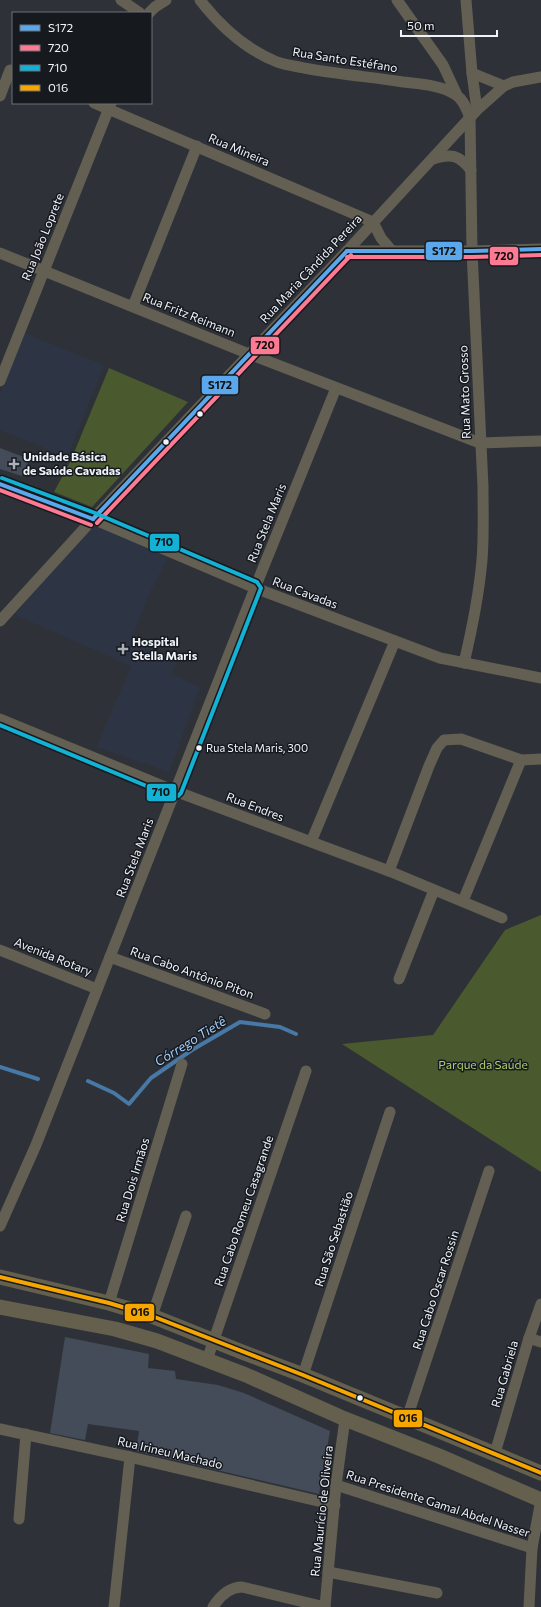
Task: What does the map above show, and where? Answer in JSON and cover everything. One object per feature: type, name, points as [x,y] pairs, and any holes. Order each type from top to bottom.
[{"type":"main road","points":[[0,1277],[109,1303],[152,1316],[303,1374],[541,1472]]},
{"type":"main road","points":[[0,1307],[140,1335],[207,1360],[541,1500]]},
{"type":"street","points":[[121,0],[139,12]]},
{"type":"street","points":[[150,12],[154,7],[166,0]]},
{"type":"street","name":"Rua Santo Estéfano","points":[[200,0],[222,25],[238,40],[256,53],[279,62],[317,70],[432,86],[445,89],[457,95]]},
{"type":"street","points":[[397,0],[443,65],[457,95],[474,114]]},
{"type":"street","name":"Rua Mato Grosso","points":[[464,662],[473,621],[482,561],[483,487],[472,251],[471,170],[474,114],[466,0]]},
{"type":"street","points":[[0,96],[8,69]]},
{"type":"street","points":[[472,73],[504,86],[513,82],[541,77]]},
{"type":"street","name":"Rua Maria Cândida Pereira","points":[[0,621],[93,518],[347,251],[474,114],[504,86]]},
{"type":"street","name":"Rua Mineira","points":[[99,104],[110,106],[197,146],[373,222]]},
{"type":"street","name":"Rua João Loprete","points":[[0,381],[110,106]]},
{"type":"street","points":[[132,306],[197,146]]},
{"type":"street","points":[[432,159],[442,156],[457,157],[464,161],[471,170]]},
{"type":"street","points":[[373,222],[381,238],[392,251]]},
{"type":"street","points":[[347,251],[472,251],[541,249]]},
{"type":"street","name":"Rua Fritz Reimann","points":[[0,253],[249,354],[480,443]]},
{"type":"street","name":"Rua Stela Maris","points":[[0,1226],[36,1145],[255,588],[336,388]]},
{"type":"street","points":[[480,443],[541,441]]},
{"type":"street","name":"Rua Cavadas","points":[[0,484],[93,518],[255,588],[440,658],[541,678]]},
{"type":"street","points":[[311,842],[395,641]]},
{"type":"street","name":"Rua Endres","points":[[0,719],[175,791],[388,871],[502,918]]},
{"type":"street","points":[[388,871],[429,766],[437,748],[444,740],[461,739],[522,760],[541,759]]},
{"type":"street","points":[[463,901],[522,760]]},
{"type":"street","points":[[399,979],[434,890]]},
{"type":"street","name":"Avenida Rotary","points":[[0,950],[97,989]]},
{"type":"street","name":"Rua Cabo Antônio Piton","points":[[110,957],[266,1014]]},
{"type":"street","name":"Rua Dois Irmãos","points":[[109,1303],[182,1064]]},
{"type":"street","name":"Rua Cabo Romeu Casagrande","points":[[207,1360],[306,1071]]},
{"type":"street","name":"Rua São Sebastião","points":[[303,1374],[390,1112]]},
{"type":"street","name":"Rua Cabo Oscar Rossin","points":[[407,1418],[489,1171]]},
{"type":"street","points":[[152,1316],[186,1216]]},
{"type":"street","name":"Rua Gabriela","points":[[495,1453],[529,1338],[541,1304]]},
{"type":"street","points":[[529,1338],[541,1342]]},
{"type":"street","name":"Rua Maurício de Oliveira","points":[[325,1607],[336,1485],[345,1419]]},
{"type":"street","name":"Rua Irineu Machado","points":[[0,1429],[130,1457],[335,1505]]},
{"type":"street","points":[[19,1519],[26,1434]]},
{"type":"street","points":[[114,1607],[130,1457]]},
{"type":"street","name":"Rua Presidente Gamal Abdel Nasser","points":[[336,1485],[532,1548]]},
{"type":"street","points":[[529,1607],[532,1548],[541,1500]]},
{"type":"street","points":[[328,1572],[437,1593]]},
{"type":"street","points":[[213,1607],[220,1597],[227,1591],[234,1587],[242,1587],[325,1607]]},
{"type":"shaded area","points":[[24,333],[104,365],[67,457],[0,430],[0,394]]},
{"type":"shaded area","name":"Hospital Stella Maris","points":[[93,522],[168,557],[151,590],[131,640],[178,659],[171,674],[200,687],[169,772],[97,747],[131,666],[15,615]]},
{"type":"green space","points":[[109,368],[188,402],[92,507],[54,492],[71,460]]},
{"type":"green space","name":"Parque da Saúde","points":[[541,915],[541,1172],[342,1044],[433,1035],[505,930]]},
{"type":"building","name":"Unidade Básica de Saúde Cavadas","points":[[0,448],[29,459],[22,476],[0,469]]},
{"type":"building","points":[[65,1337],[149,1354],[148,1368],[175,1371],[176,1379],[218,1385],[244,1393],[330,1431],[319,1494],[136,1451],[139,1431],[88,1424],[85,1440],[50,1433]]},
{"type":"waterway","name":"Córrego Tietê","points":[[88,1081],[114,1093],[129,1104],[151,1078],[192,1050],[240,1022],[280,1027],[296,1034]]},
{"type":"waterway","name":"Córrego Tietê","points":[[0,1067],[38,1079]]},
{"type":"transit line","name":"S172","points":[[347,251],[472,251],[541,249]]},
{"type":"transit line","name":"S172","points":[[93,519],[347,251]]},
{"type":"transit line","name":"720","points":[[97,523],[351,255]]},
{"type":"transit line","name":"720","points":[[347,257],[472,257],[541,255]]},
{"type":"transit line","name":"710","points":[[0,725],[173,797],[178,796],[181,793],[261,588],[257,582],[95,513],[2,478]]},
{"type":"transit line","name":"S172","points":[[0,484],[93,519]]},
{"type":"transit line","name":"720","points":[[0,490],[91,525]]},
{"type":"transit line","name":"016","points":[[0,1277],[109,1303],[152,1316],[303,1375],[541,1473]]},
{"type":"place","name":"Unidade Básica de Saúde Cavadas","points":[[14,464]]},
{"type":"place","name":"Hospital Stella Maris","points":[[123,649]]},
{"type":"place","name":"Rua Stela Maris, 300","points":[[199,748]]}]
